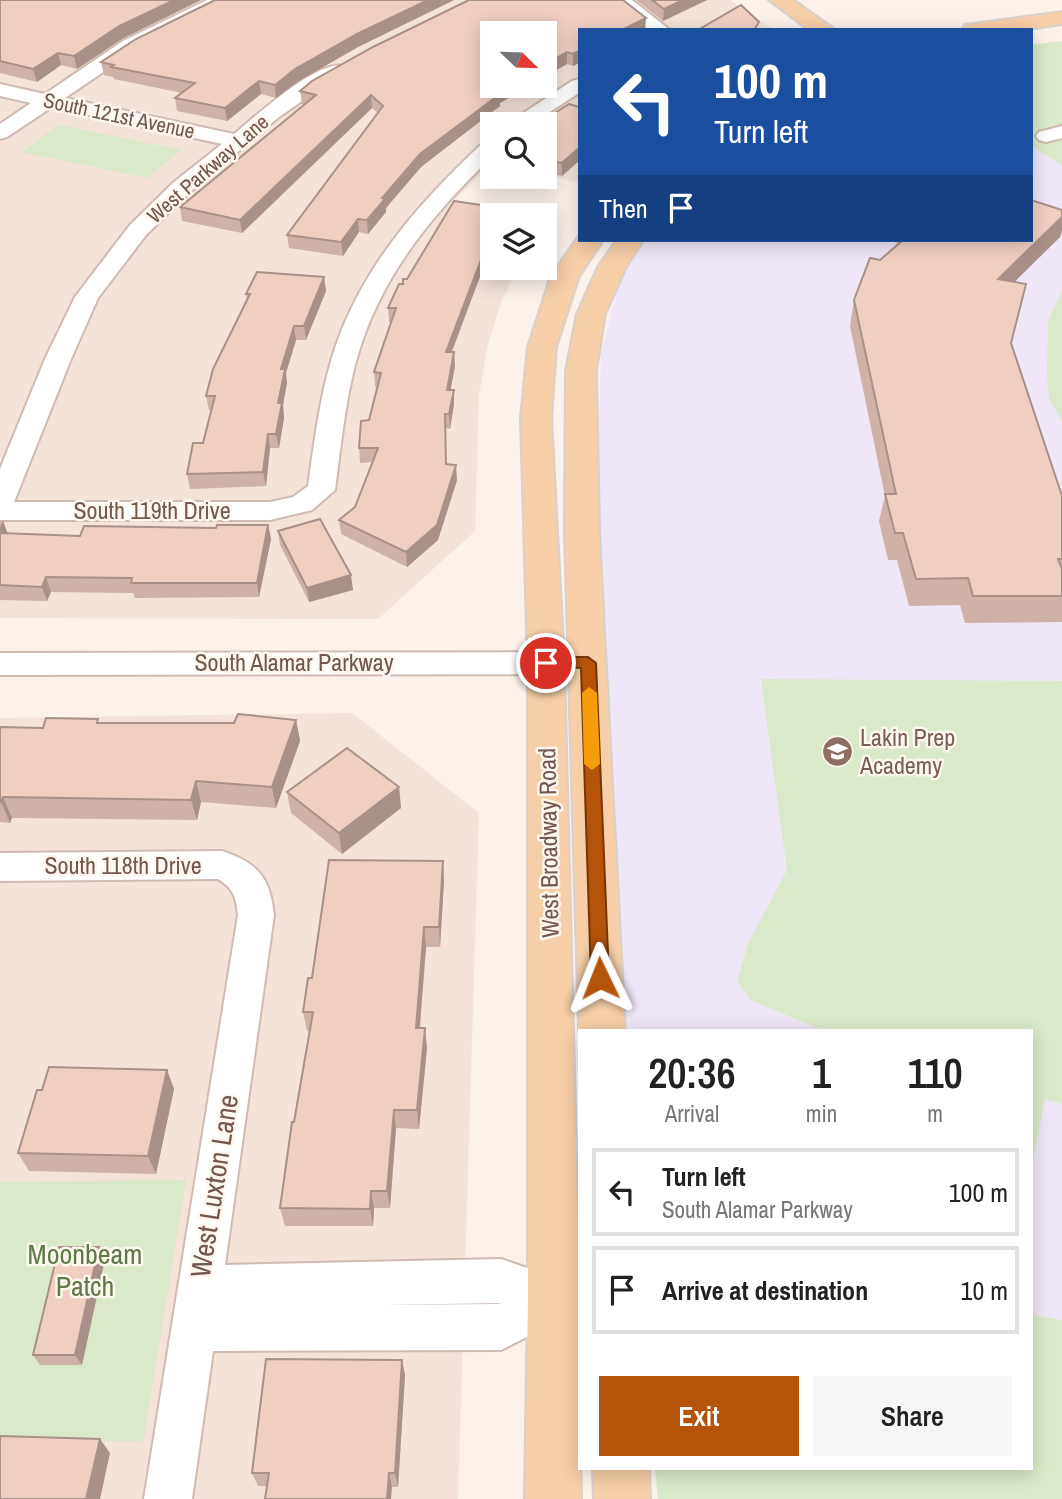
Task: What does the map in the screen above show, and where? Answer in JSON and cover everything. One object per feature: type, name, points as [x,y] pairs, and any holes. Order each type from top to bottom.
[{"type":"main road","points":[[779,0],[821,28]]},
{"type":"main road","points":[[988,28],[1062,18]]},
{"type":"main road","points":[[1033,35],[1062,31]]},
{"type":"main road","name":"West Broadway Road","points":[[589,242],[565,276],[542,347],[536,418],[567,663],[602,1029]]},
{"type":"main road","name":"West Broadway Road","points":[[553,1499],[567,1298],[567,663],[582,520],[581,371],[591,314],[612,267],[629,242]]},
{"type":"main road","points":[[621,1470],[622,1499]]},
{"type":"street","points":[[0,132],[130,45],[221,0]]},
{"type":"street","points":[[621,0],[658,28]]},
{"type":"street","name":"West Parkway Lane","points":[[0,503],[58,359],[87,298],[138,230],[183,187],[305,88],[354,60]]},
{"type":"street","points":[[536,112],[578,86]]},
{"type":"street","name":"South 121st Avenue","points":[[0,90],[238,141]]},
{"type":"street","name":"South 119th Drive","points":[[0,511],[270,511],[302,504],[321,490],[335,394],[349,342],[374,284],[413,224],[480,156]]},
{"type":"street","name":"South Alamar Parkway","points":[[0,664],[567,663]]},
{"type":"street","name":"South 118th Drive","points":[[0,867],[222,865],[243,876]]},
{"type":"street","name":"West Luxton Lane","points":[[168,1499],[256,915],[253,888],[243,876]]},
{"type":"street","points":[[196,1308],[500,1327],[567,1298]]},
{"type":"shaded area","points":[[0,0],[730,0],[771,28],[578,28],[578,183],[557,177],[557,112],[480,112],[480,175],[449,206],[480,212],[480,280],[512,280],[502,300],[488,344],[479,395],[475,531],[378,619],[0,618],[0,470],[4,458],[0,458]]},
{"type":"shaded area","name":"Lakin Prep Academy","points":[[1033,146],[1062,166],[1062,1320],[1033,1314],[1033,1029],[627,1029],[597,474],[601,355],[618,285],[644,242],[1033,242]]},
{"type":"shaded area","points":[[352,713],[479,813],[458,1499],[0,1499],[0,718]]},
{"type":"green space","points":[[1062,41],[1062,166],[1033,146],[1033,45]]},
{"type":"green space","points":[[59,125],[181,150],[147,178],[22,152]]},
{"type":"green space","points":[[1062,290],[1062,422],[1049,398],[1047,374],[1048,322]]},
{"type":"green space","points":[[761,679],[1062,681],[1062,1104],[1045,1099],[1033,1161],[1033,1029],[820,1029],[752,1001],[737,981],[748,944],[787,870]]},
{"type":"green space","name":"Moonbeam Patch","points":[[186,1180],[143,1441],[0,1442],[0,1182]]},
{"type":"green space","points":[[1033,1314],[1062,1320],[1062,1499],[658,1499],[655,1470],[1033,1470]]},
{"type":"building","points":[[0,0],[174,0],[119,26],[74,56],[58,53],[33,69],[0,61]]},
{"type":"building","points":[[215,0],[428,0],[357,34],[295,69],[275,85],[259,81],[225,108],[175,98],[195,83],[111,67],[114,65],[101,62],[136,39]]},
{"type":"building","points":[[469,0],[623,0],[646,18],[626,28],[578,28],[578,52],[573,54],[567,52],[557,58],[557,21],[480,21],[480,98],[495,98],[420,154],[367,220],[358,219],[341,242],[287,235],[383,106],[371,95],[240,220],[180,207],[316,95],[300,91],[312,81],[373,47]]},
{"type":"building","points":[[652,0],[683,0],[664,9]]},
{"type":"building","points":[[741,5],[759,22],[755,28],[701,28]]},
{"type":"building","points":[[569,104],[578,107],[578,149],[562,163],[557,162],[557,112]]},
{"type":"building","points":[[454,201],[480,205],[480,263],[446,352],[454,352],[447,390],[454,390],[449,414],[445,414],[446,464],[456,465],[437,525],[406,552],[339,520],[355,507],[378,448],[359,448],[361,421],[369,420],[381,373],[374,372],[396,308],[388,308],[399,284],[403,284],[403,279],[407,279]]},
{"type":"building","points":[[1033,201],[1062,210],[1062,217],[998,279],[1026,284],[1011,343],[1062,496],[1062,559],[1058,559],[1062,569],[1062,596],[973,596],[968,578],[916,579],[903,533],[895,533],[885,494],[896,494],[854,300],[870,258],[880,260],[901,242],[1033,242]]},
{"type":"building","points":[[257,272],[324,277],[304,326],[294,326],[281,369],[285,369],[278,403],[282,403],[276,434],[268,434],[263,472],[187,474],[193,443],[203,443],[215,396],[206,396],[213,369],[250,294],[246,294]]},
{"type":"building","points":[[320,519],[351,575],[307,588],[278,531]]},
{"type":"building","points":[[217,525],[268,525],[257,583],[131,583],[132,578],[46,577],[42,587],[0,585],[0,533],[80,536],[84,526],[216,528]]},
{"type":"building","points":[[238,714],[296,720],[272,787],[196,781],[191,800],[3,797],[0,802],[0,727],[43,728],[46,718],[98,719],[97,723],[234,723]]},
{"type":"building","points":[[347,748],[399,787],[339,833],[287,792]]},
{"type":"building","points":[[329,860],[443,861],[439,927],[424,927],[416,1028],[425,1028],[417,1110],[394,1110],[387,1191],[371,1191],[370,1209],[280,1208],[292,1122],[313,1012],[303,1012],[308,978],[312,978]]},
{"type":"building","points":[[49,1067],[167,1070],[148,1156],[18,1153],[37,1090],[42,1090]]},
{"type":"building","points":[[59,1247],[99,1247],[75,1355],[33,1355]]},
{"type":"building","points":[[266,1359],[402,1360],[395,1473],[389,1473],[387,1499],[265,1499],[269,1473],[252,1473]]},
{"type":"building","points":[[0,1436],[100,1439],[86,1499],[0,1499]]},
{"type":"slow traffic","points":[[589,693],[592,764]]},
{"type":"place","name":"Lakin Prep Academy","points":[[837,752]]},
{"type":"route","points":[[546,663],[588,663],[600,978]]}]
